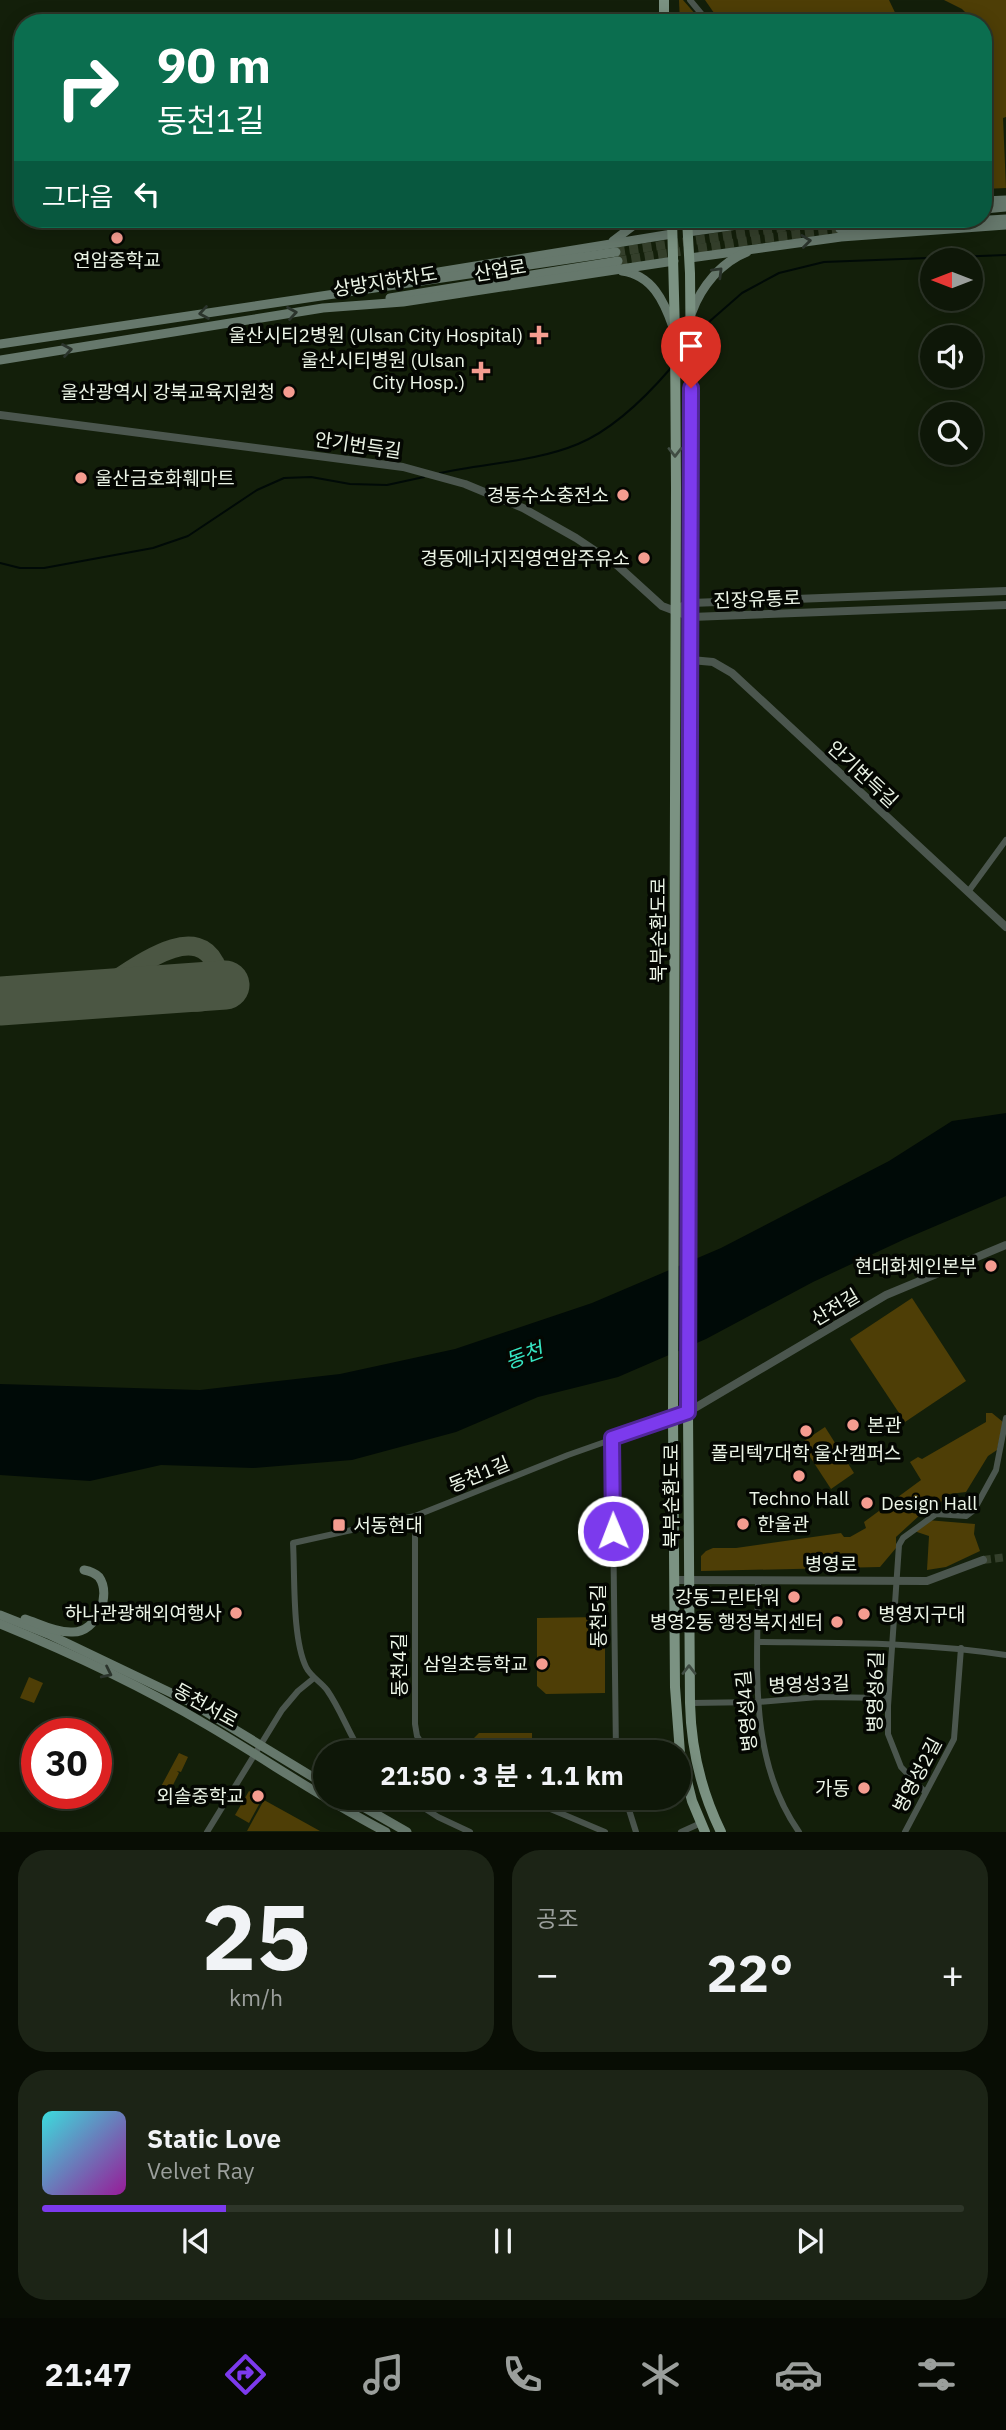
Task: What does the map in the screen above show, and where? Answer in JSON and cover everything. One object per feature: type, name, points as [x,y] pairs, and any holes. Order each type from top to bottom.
[{"type":"main road","points":[[602,246],[616,240],[631,228]]},
{"type":"main road","name":"북부순환도로","points":[[673,228],[675,337],[673,1419],[676,1726],[685,1776],[703,1827]]},
{"type":"main road","name":"북부순환도로","points":[[688,228],[691,318],[688,1188],[690,1703],[693,1749],[698,1773],[720,1832]]},
{"type":"main road","name":"산업로","points":[[320,295],[454,269],[714,228]]},
{"type":"main road","name":"산업로","points":[[0,344],[320,295],[616,261],[674,261],[841,237],[965,228]]},
{"type":"main road","points":[[691,318],[700,294],[715,275],[732,260],[761,247]]},
{"type":"main road","points":[[616,261],[650,285],[662,300],[675,337]]},
{"type":"main road","name":"산업로","points":[[0,360],[323,308],[403,302],[616,261]]},
{"type":"main road","points":[[0,1613],[66,1632],[73,1633],[88,1627],[99,1615],[102,1606],[102,1585],[99,1577],[84,1570]]},
{"type":"main road","name":"동천서로","points":[[0,1613],[188,1701],[313,1777]]},
{"type":"main road","name":"동천서로","points":[[0,1624],[43,1642],[183,1711],[386,1832]]},
{"type":"main road","points":[[369,1810],[407,1832]]},
{"type":"street","points":[[690,0],[702,14]]},
{"type":"street","name":"안기번득길","points":[[0,415],[403,467],[465,484],[523,508],[584,542],[618,566],[662,606],[675,609]]},
{"type":"street","name":"진장유통로","points":[[675,609],[691,603],[1006,591]]},
{"type":"street","name":"진장유통로","points":[[675,609],[691,617],[1006,605]]},
{"type":"street","name":"안기번득길","points":[[691,660],[713,662],[733,673],[1006,928]]},
{"type":"street","points":[[968,892],[1006,840]]},
{"type":"street","name":"산전길","points":[[673,1419],[886,1295],[1006,1245]]},
{"type":"street","name":"병영성6길","points":[[925,1792],[909,1777],[895,1756],[888,1734],[899,1545],[903,1538],[936,1514],[967,1516],[974,1510],[996,1470],[1006,1418]]},
{"type":"street","name":"동천1길","points":[[314,1678],[305,1666],[298,1637],[293,1543],[415,1516],[612,1438],[673,1419]]},
{"type":"street","name":"동천5길","points":[[612,1438],[616,1740]]},
{"type":"street","name":"동천4길","points":[[415,1516],[415,1724],[420,1740]]},
{"type":"street","name":"병영로","points":[[675,1580],[932,1580],[983,1560]]},
{"type":"street","name":"병영성4길","points":[[758,1580],[758,1702],[761,1733],[770,1774],[799,1832]]},
{"type":"street","points":[[758,1642],[892,1643],[961,1648],[1006,1655]]},
{"type":"street","name":"병영성2길","points":[[905,1832],[954,1739],[961,1648]]},
{"type":"street","points":[[206,1832],[289,1700],[314,1678],[326,1688],[353,1740]]},
{"type":"street","name":"병영성3길","points":[[690,1703],[758,1702],[818,1697],[888,1698]]},
{"type":"street","points":[[427,1810],[470,1832]]},
{"type":"street","points":[[553,1810],[605,1832]]},
{"type":"street","points":[[629,1810],[636,1832]]},
{"type":"street","points":[[681,1832],[703,1827]]},
{"type":"shaded area","points":[[679,0],[683,0],[695,14],[680,14]]},
{"type":"shaded area","points":[[705,0],[889,0],[896,14],[715,14]]},
{"type":"shaded area","points":[[944,0],[1006,0],[1006,117],[1003,118],[1006,188],[992,189],[992,14],[966,14],[962,9]]},
{"type":"shaded area","points":[[912,1298],[966,1381],[905,1422],[850,1339]]},
{"type":"shaded area","points":[[986,1413],[992,1413],[1003,1422],[997,1450],[988,1456],[966,1492],[949,1494],[931,1512],[921,1514],[896,1537],[896,1548],[880,1567],[701,1571],[701,1556],[713,1548],[736,1548],[841,1533],[844,1537],[850,1537],[866,1528],[864,1522],[921,1480],[910,1462],[918,1457],[922,1459],[986,1422]]},
{"type":"shaded area","points":[[825,1427],[854,1473],[831,1489],[801,1443]]},
{"type":"shaded area","points":[[927,1520],[975,1524],[974,1534],[980,1551],[946,1567],[927,1570],[929,1536],[914,1531]]},
{"type":"shaded area","points":[[601,1617],[605,1620],[605,1693],[546,1694],[537,1686],[537,1618]]},
{"type":"shaded area","points":[[29,1677],[43,1683],[34,1703],[20,1698]]},
{"type":"shaded area","points":[[479,1733],[532,1733],[532,1740],[474,1738]]},
{"type":"shaded area","points":[[179,1753],[188,1757],[181,1772],[177,1771],[179,1773],[164,1803],[156,1796]]},
{"type":"shaded area","points":[[249,1791],[262,1799],[249,1823],[235,1815]]},
{"type":"shaded area","points":[[264,1800],[320,1831],[247,1831]]},
{"type":"water","name":"동천","points":[[1006,1113],[1006,1196],[905,1239],[813,1282],[706,1339],[618,1377],[538,1397],[456,1432],[352,1460],[253,1468],[161,1465],[90,1481],[0,1475],[0,1384],[200,1390],[340,1374],[455,1349],[592,1303],[721,1248],[889,1161],[952,1121]]},
{"type":"waterway","points":[[696,338],[710,321],[742,293],[779,273],[824,262],[1006,255]]},
{"type":"waterway","points":[[440,473],[527,458],[578,444],[604,430],[628,412],[670,369]]},
{"type":"waterway","points":[[0,563],[20,568],[44,568],[153,548],[188,536],[257,490],[284,478],[311,477],[350,484],[387,485],[424,477]]},
{"type":"taxiway","points":[[67,996],[98,989],[147,960],[178,947],[192,946],[205,951],[215,963],[219,974],[215,992],[201,1002],[122,992]]},
{"type":"runway","points":[[0,1001],[225,985]]},
{"type":"tunnel","points":[[616,252],[779,228]]},
{"type":"tunnel","points":[[618,261],[840,229]]},
{"type":"tunnel","points":[[983,1560],[1006,1557]]},
{"type":"place","name":"연암중학교","points":[[117,238]]},
{"type":"place","name":"울산시티2병원 (Ulsan City Hospital)","points":[[539,335]]},
{"type":"place","name":"울산시티병원 (Ulsan City Hosp.)","points":[[481,371]]},
{"type":"place","name":"울산광역시 강북교육지원청","points":[[289,392]]},
{"type":"place","name":"울산금호화훼마트","points":[[81,478]]},
{"type":"place","name":"경동수소충전소","points":[[623,495]]},
{"type":"place","name":"경동에너지직영연암주유소","points":[[644,558]]},
{"type":"place","name":"현대화체인본부","points":[[991,1266]]},
{"type":"place","name":"본관","points":[[853,1425]]},
{"type":"place","name":"폴리텍7대학 울산캠퍼스","points":[[806,1431]]},
{"type":"place","name":"Techno Hall","points":[[799,1476]]},
{"type":"place","name":"Design Hall","points":[[867,1503]]},
{"type":"place","name":"한울관","points":[[743,1524]]},
{"type":"place","name":"서동현대","points":[[339,1525]]},
{"type":"place","name":"강동그린타워","points":[[794,1597]]},
{"type":"place","name":"하나관광해외여행사","points":[[236,1613]]},
{"type":"place","name":"병영지구대","points":[[864,1614]]},
{"type":"place","name":"병영2동 행정복지센터","points":[[837,1622]]},
{"type":"place","name":"삼일초등학교","points":[[542,1664]]},
{"type":"place","name":"가동","points":[[864,1788]]},
{"type":"place","name":"외솔중학교","points":[[258,1796]]},
{"type":"route","points":[[613,1531],[612,1438],[688,1412],[691,388]]}]
